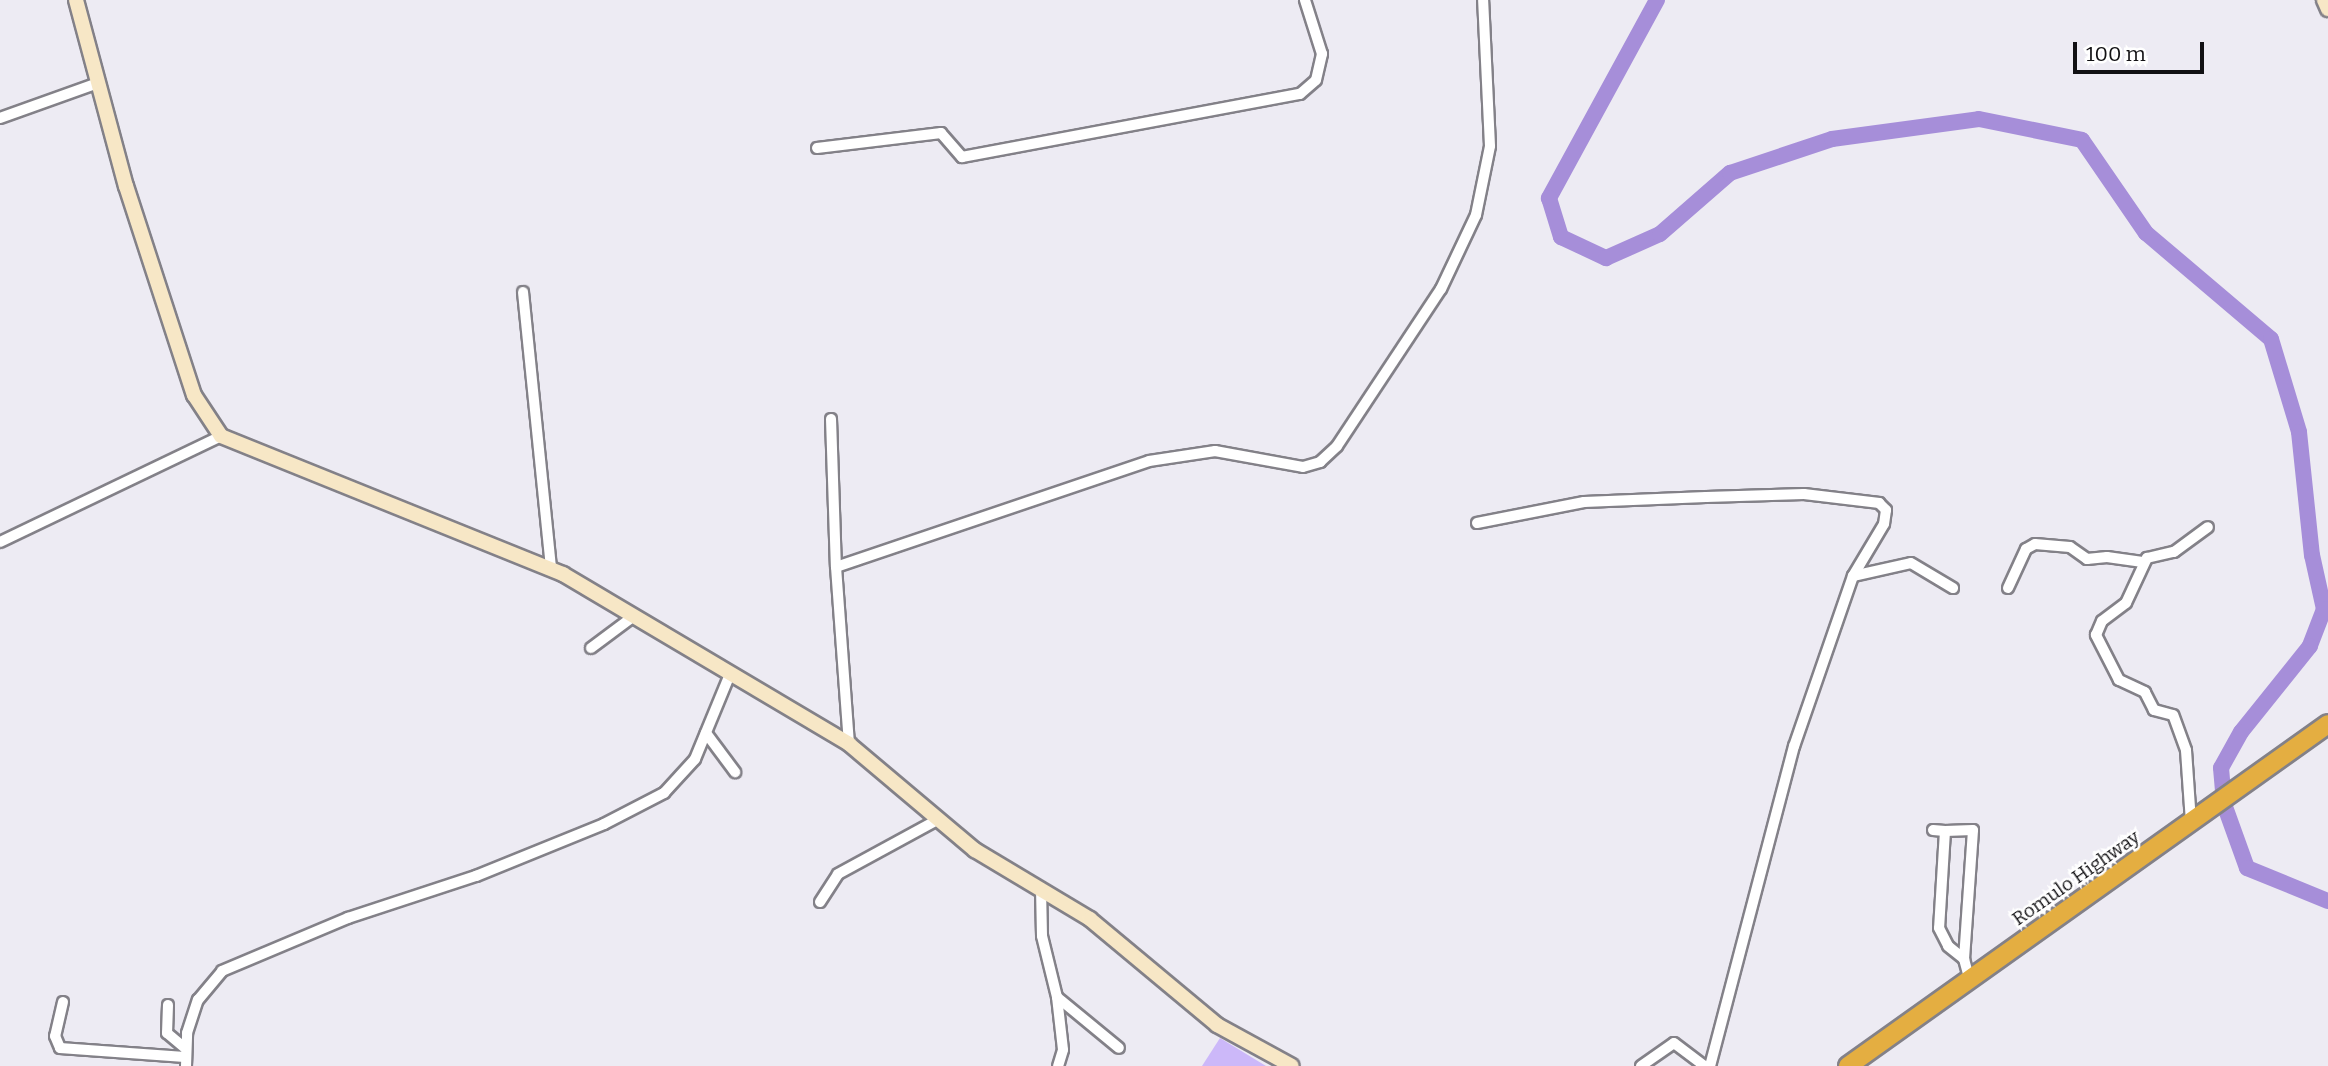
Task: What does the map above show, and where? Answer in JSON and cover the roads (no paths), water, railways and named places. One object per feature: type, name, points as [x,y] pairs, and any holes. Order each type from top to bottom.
[{"type":"highway","name":"Romulo Highway","points":[[1848,1066],[2328,724]]},
{"type":"street","points":[[76,0],[98,83],[194,395],[221,436],[460,535],[551,567],[849,744],[975,850],[1090,919],[1217,1025],[1292,1066]]},
{"type":"street","points":[[817,148],[941,133],[962,157],[1300,94],[1316,80],[1322,54],[1305,0]]},
{"type":"street","points":[[836,567],[1149,461],[1215,451],[1303,467],[1326,457],[1441,289],[1476,215],[1490,140],[1483,0]]},
{"type":"street","points":[[2324,0],[2328,9]]},
{"type":"street","points":[[0,118],[98,83]]},
{"type":"street","points":[[523,292],[551,567]]},
{"type":"street","points":[[831,419],[836,567],[849,744]]},
{"type":"street","points":[[0,542],[221,436]]},
{"type":"street","points":[[1477,523],[1597,502],[1804,494],[1879,503],[1886,510],[1884,524],[1853,576],[1794,746],[1710,1066]]},
{"type":"street","points":[[2008,588],[2026,549],[2035,544],[2070,547],[2087,559],[2106,557],[2143,562],[2174,552],[2208,527]]},
{"type":"street","points":[[2143,562],[2126,603],[2102,621],[2096,635],[2119,680],[2145,692],[2154,710],[2173,715],[2186,750],[2195,819]]},
{"type":"street","points":[[1853,576],[1911,563],[1953,588]]},
{"type":"street","points":[[591,648],[634,616]]},
{"type":"street","points":[[185,1057],[198,1000],[222,971],[348,918],[477,876],[622,815],[676,784],[695,759],[730,674]]},
{"type":"street","points":[[706,733],[735,772]]},
{"type":"street","points":[[820,902],[838,874],[939,819]]},
{"type":"street","points":[[1933,830],[1973,830],[1964,940],[1964,959],[1969,978]]},
{"type":"street","points":[[1945,831],[1938,914],[1942,939],[1964,959]]},
{"type":"street","points":[[1041,888],[1042,936],[1057,997],[1063,1050],[1058,1066]]},
{"type":"street","points":[[1942,939],[1964,940]]},
{"type":"street","points":[[1057,997],[1119,1048]]},
{"type":"street","points":[[63,1002],[55,1036],[60,1048],[185,1057]]},
{"type":"street","points":[[168,1005],[167,1033],[185,1057]]},
{"type":"street","points":[[1640,1066],[1674,1043],[1704,1066]]},
{"type":"waterway","points":[[1657,0],[1549,198],[1561,237],[1606,258],[1660,234],[1730,173],[1832,139],[1979,119],[2082,140],[2146,233],[2271,339],[2299,432],[2312,555],[2324,609],[2310,646],[2241,732],[2221,768],[2224,804],[2247,868],[2328,901]]}]
